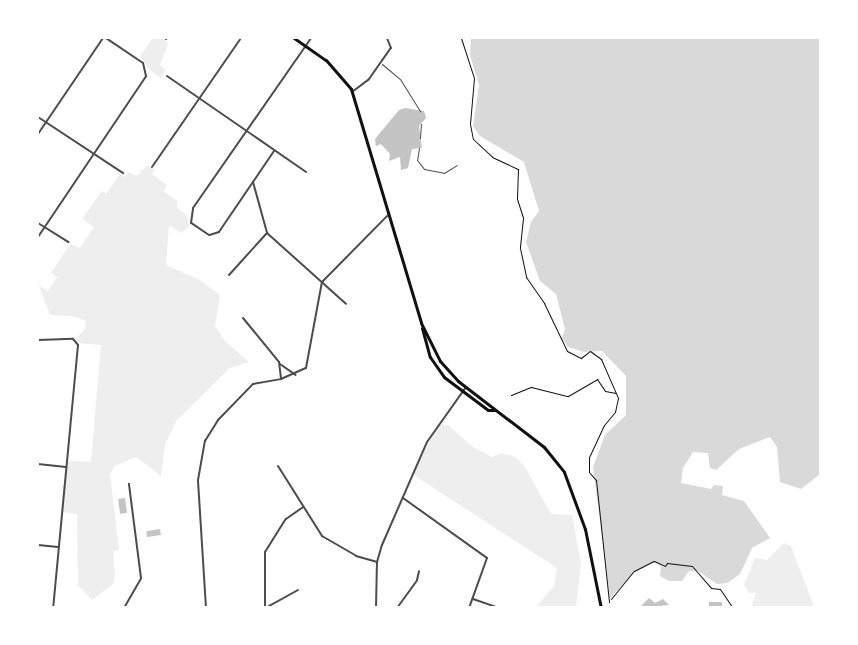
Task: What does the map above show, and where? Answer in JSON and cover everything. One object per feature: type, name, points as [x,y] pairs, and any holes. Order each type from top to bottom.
[{"type":"main road","points":[[294,38],[333,68],[352,92],[430,357],[462,392],[494,410]]},
{"type":"main road","points":[[421,323],[440,360],[466,387],[544,447],[564,472],[579,509],[601,608]]},
{"type":"street","points":[[38,134],[105,38],[143,63],[146,70],[144,79],[38,237]]},
{"type":"street","points":[[153,167],[241,38]]},
{"type":"street","points":[[274,151],[214,236],[196,227],[190,215],[311,38]]},
{"type":"street","points":[[352,92],[362,87],[380,63],[392,44],[387,38]]},
{"type":"street","points":[[167,76],[306,172]]},
{"type":"street","points":[[38,117],[123,173]]},
{"type":"street","points":[[253,182],[267,233],[346,304]]},
{"type":"street","points":[[206,608],[199,492],[203,446],[214,425],[250,386],[296,375],[309,360],[316,301],[322,282],[389,214]]},
{"type":"street","points":[[38,223],[68,242]]},
{"type":"street","points":[[229,275],[267,233]]},
{"type":"street","points":[[243,318],[280,364],[296,375]]},
{"type":"street","points":[[38,340],[77,341],[53,608]]},
{"type":"street","points":[[280,364],[281,379]]},
{"type":"street","points":[[376,608],[377,562],[402,498],[427,442],[466,387]]},
{"type":"street","points":[[38,464],[66,467]]},
{"type":"street","points":[[278,466],[322,536],[356,556],[377,562]]},
{"type":"street","points":[[124,608],[141,578],[129,484]]},
{"type":"street","points":[[402,498],[487,558],[469,608]]},
{"type":"street","points":[[298,590],[265,608],[265,552],[286,519],[303,507]]},
{"type":"street","points":[[38,545],[58,547]]},
{"type":"street","points":[[397,608],[417,580],[419,571]]},
{"type":"street","points":[[473,599],[499,608]]},
{"type":"lane","points":[[380,63],[400,79],[420,111]]},
{"type":"lane","points":[[420,138],[421,124]]},
{"type":"lane","points":[[419,148],[417,160],[424,169],[444,173],[457,165]]},
{"type":"path","points":[[461,38],[474,78],[470,124],[473,139],[492,157],[518,169],[517,199],[523,218],[520,248],[526,277],[544,303],[567,351],[584,357],[593,353],[606,366],[616,393],[618,405],[603,425],[589,461],[589,471],[596,480],[609,602]]},
{"type":"path","points":[[511,395],[531,387],[568,396],[597,379],[605,391],[616,393]]},
{"type":"path","points":[[611,599],[618,586],[650,561],[665,567],[667,563],[692,566],[694,572],[711,588],[720,589],[733,608]]},
{"type":"shaded area","points":[[153,38],[164,38],[168,44],[160,65],[166,70],[161,78],[150,70],[140,56]]},
{"type":"shaded area","points":[[471,38],[820,38],[820,474],[801,489],[780,482],[777,447],[770,437],[739,449],[716,470],[710,468],[708,453],[693,452],[683,468],[681,483],[711,489],[714,485],[723,486],[722,495],[744,501],[770,538],[752,548],[740,574],[727,583],[717,584],[698,571],[689,571],[682,581],[669,581],[660,576],[661,567],[656,563],[651,563],[635,572],[610,598],[593,467],[605,435],[626,415],[626,376],[602,351],[584,352],[568,347],[562,338],[565,329],[556,294],[540,281],[526,242],[531,222],[539,211],[524,162],[480,136],[473,126],[479,85],[470,55]]},
{"type":"shaded area","points":[[148,165],[155,170],[152,174],[167,185],[164,191],[177,201],[177,208],[187,215],[189,226],[181,233],[169,225],[166,265],[200,280],[220,295],[215,326],[225,341],[249,362],[230,368],[176,421],[165,445],[161,476],[136,457],[115,466],[110,474],[119,550],[113,551],[115,574],[113,584],[92,600],[78,585],[77,514],[61,512],[66,461],[91,462],[101,345],[77,343],[75,340],[85,329],[86,321],[74,316],[50,315],[39,286],[48,291],[57,277],[51,273],[70,244],[80,248],[94,227],[82,219],[102,191],[106,194],[120,174],[125,177],[128,172],[137,176]]},
{"type":"shaded area","points":[[438,425],[448,425],[473,447],[492,457],[502,453],[514,456],[525,467],[551,514],[572,515],[581,563],[576,607],[536,607],[554,586],[557,568],[412,474]]},
{"type":"shaded area","points":[[784,543],[791,546],[814,607],[751,607],[756,593],[749,593],[744,585],[755,558],[767,560]]},
{"type":"building","points":[[405,108],[424,111],[426,118],[419,126],[422,148],[412,149],[408,168],[401,170],[400,157],[389,161],[390,154],[381,144],[376,146],[375,139],[399,110]]},
{"type":"building","points":[[125,498],[127,513],[120,514],[118,499]]},
{"type":"building","points":[[160,529],[161,535],[147,537],[146,531]]},
{"type":"building","points":[[649,598],[655,603],[663,599],[669,605],[639,608]]},
{"type":"building","points":[[709,602],[722,602],[722,608],[709,608]]}]
